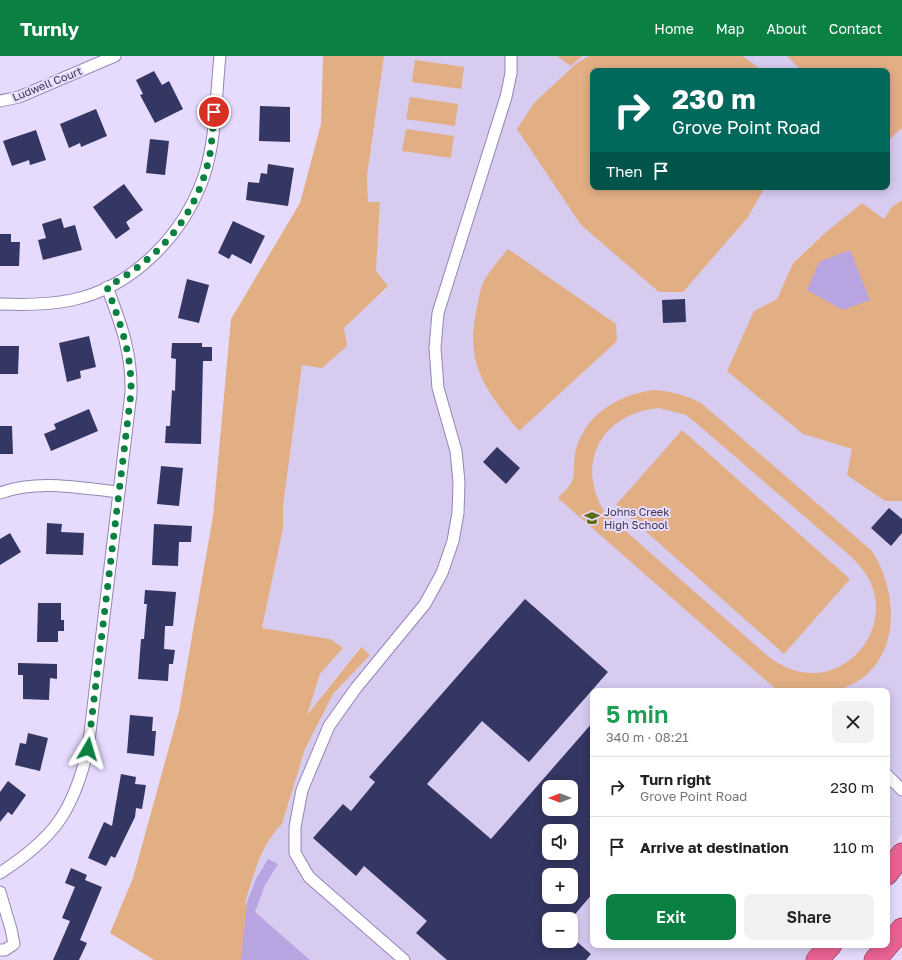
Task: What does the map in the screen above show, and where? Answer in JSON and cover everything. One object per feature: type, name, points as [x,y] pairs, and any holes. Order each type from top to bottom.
[{"type":"highway","points":[[890,870],[902,854]]},
{"type":"highway","points":[[890,943],[902,929]]},
{"type":"highway","points":[[817,960],[828,948]]},
{"type":"highway","points":[[876,960],[886,948]]},
{"type":"street","name":"Ludwell Court","points":[[0,101],[19,97],[115,56]]},
{"type":"street","points":[[0,304],[46,304],[74,299],[107,287],[132,273],[157,252],[178,228],[195,200],[204,176],[210,154],[220,56]]},
{"type":"street","points":[[404,960],[309,877],[295,853],[295,826],[302,790],[329,726],[356,688],[425,604],[442,573],[453,541],[458,513],[459,482],[456,451],[438,388],[434,348],[438,312],[506,97],[511,73],[511,56]]},
{"type":"street","points":[[0,873],[24,858],[51,834],[69,806],[82,775],[88,749],[131,393],[132,373],[125,336],[107,287]]},
{"type":"street","points":[[0,494],[25,486],[54,485],[119,492]]},
{"type":"street","points":[[894,780],[902,790]]},
{"type":"street","points":[[0,892],[14,944],[5,950],[0,950]]},
{"type":"shaded area","points":[[323,56],[384,56],[367,176],[368,202],[380,202],[376,271],[388,286],[344,328],[347,346],[322,368],[302,365],[283,506],[283,529],[262,628],[330,639],[343,648],[320,674],[307,715],[361,647],[370,655],[333,694],[305,749],[282,824],[268,841],[263,851],[245,903],[309,960],[154,960],[110,933],[133,878],[179,711],[213,516],[231,319],[300,203],[321,124]]},
{"type":"shaded area","name":"Johns Creek High School","points":[[384,56],[902,56],[902,200],[892,207],[884,220],[862,204],[825,233],[793,262],[777,299],[754,311],[803,434],[853,449],[885,501],[902,501],[902,833],[890,851],[890,688],[590,688],[590,948],[822,948],[813,960],[309,960],[245,903],[254,872],[272,833],[282,824],[305,749],[333,694],[370,655],[360,647],[306,716],[320,674],[342,648],[330,639],[262,628],[283,529],[283,506],[302,365],[388,287],[376,271],[380,202],[368,202],[367,176]]},
{"type":"shaded area","points":[[557,56],[582,56],[571,66]]},
{"type":"shaded area","points":[[589,56],[743,56],[759,68],[590,68],[590,190],[763,190],[748,217],[683,292],[659,292],[581,225],[517,129],[534,103],[577,63]]},
{"type":"shaded area","points":[[787,56],[902,56],[902,128],[890,139],[890,68],[799,68]]},
{"type":"shaded area","points":[[415,60],[464,67],[461,89],[412,82]]},
{"type":"shaded area","points":[[410,97],[458,104],[455,126],[406,119]]},
{"type":"shaded area","points":[[406,129],[454,136],[451,158],[402,151]]},
{"type":"shaded area","points":[[902,200],[902,501],[885,501],[847,475],[852,449],[803,434],[727,371],[754,311],[777,299],[793,263],[825,233],[862,203],[884,219],[892,207]]},
{"type":"shaded area","points":[[508,249],[616,324],[617,341],[519,431],[487,389],[480,375],[473,344],[477,307],[484,281]]},
{"type":"shaded area","points":[[850,250],[870,300],[843,310],[807,290],[819,262]]},
{"type":"shaded area","points":[[654,390],[666,391],[701,403],[872,551],[882,570],[888,590],[891,611],[890,632],[884,651],[873,668],[857,682],[842,688],[775,688],[558,498],[572,482],[574,476],[576,449],[581,436],[588,425],[606,408],[616,401],[628,396]],"holes":[[[659,408],[686,415],[848,554],[865,573],[872,586],[876,603],[875,620],[870,635],[861,649],[849,661],[835,669],[819,673],[792,670],[770,658],[605,513],[596,494],[592,476],[593,459],[599,444],[609,430],[622,419],[639,412]]]},
{"type":"shaded area","points":[[682,430],[850,579],[784,654],[616,505]]},
{"type":"shaded area","points":[[268,859],[278,864],[265,885],[255,912],[310,960],[241,960],[247,902],[256,879]]},
{"type":"building","points":[[154,71],[162,85],[169,81],[183,109],[155,123],[140,95],[143,94],[136,80]]},
{"type":"building","points":[[260,106],[290,107],[290,142],[259,141]]},
{"type":"building","points":[[96,109],[107,136],[81,147],[80,143],[69,148],[60,124]]},
{"type":"building","points":[[36,130],[46,160],[30,165],[29,160],[12,166],[3,141]]},
{"type":"building","points":[[150,139],[169,141],[165,175],[146,173]]},
{"type":"building","points":[[268,164],[294,168],[288,206],[246,200],[248,182],[259,183],[261,173],[267,174]]},
{"type":"building","points":[[124,184],[143,210],[126,222],[130,229],[116,239],[93,207]]},
{"type":"building","points":[[61,218],[64,228],[75,225],[82,250],[43,260],[38,240],[46,238],[42,224]]},
{"type":"building","points":[[233,221],[265,236],[251,264],[232,254],[229,259],[218,253]]},
{"type":"building","points":[[0,234],[11,234],[11,242],[20,242],[19,266],[0,266]]},
{"type":"building","points":[[187,279],[209,285],[199,323],[178,318]]},
{"type":"building","points":[[685,299],[686,322],[663,323],[662,300]]},
{"type":"building","points":[[89,336],[96,367],[80,371],[81,378],[67,382],[59,343]]},
{"type":"building","points":[[172,343],[202,343],[202,347],[212,347],[212,361],[203,361],[201,444],[165,443],[166,426],[170,426],[172,390],[175,391],[176,359],[171,358]]},
{"type":"building","points":[[0,346],[19,346],[18,374],[0,374]]},
{"type":"building","points":[[89,409],[98,431],[51,451],[44,434],[56,429],[54,424]]},
{"type":"building","points":[[0,426],[12,426],[13,454],[0,454]]},
{"type":"building","points":[[497,447],[520,468],[506,484],[483,462]]},
{"type":"building","points":[[161,466],[183,468],[179,506],[157,504]]},
{"type":"building","points":[[889,508],[902,519],[902,533],[891,546],[871,528]]},
{"type":"building","points":[[47,523],[62,524],[61,532],[84,533],[83,555],[46,554]]},
{"type":"building","points":[[154,524],[192,526],[191,542],[179,542],[178,566],[152,565]]},
{"type":"building","points":[[10,533],[21,552],[0,565],[0,539]]},
{"type":"building","points":[[145,590],[176,592],[173,626],[165,626],[164,649],[175,650],[173,664],[169,664],[168,681],[138,679],[141,639],[144,639],[147,604],[144,604]]},
{"type":"building","points":[[525,599],[608,672],[594,688],[590,688],[590,693],[529,762],[482,721],[427,784],[491,839],[542,780],[542,816],[578,816],[578,780],[542,780],[590,725],[590,897],[577,912],[542,912],[542,948],[578,948],[578,943],[591,954],[586,960],[447,960],[416,933],[427,921],[364,866],[356,876],[313,838],[343,804],[351,811],[375,782],[369,777]]},
{"type":"building","points":[[38,603],[61,603],[61,620],[64,620],[64,631],[58,631],[58,642],[37,642]]},
{"type":"building","points":[[18,663],[57,664],[57,679],[50,678],[49,700],[23,699],[23,675],[18,675]]},
{"type":"building","points":[[130,715],[153,717],[152,731],[156,731],[154,756],[127,753]]},
{"type":"building","points":[[28,733],[48,738],[40,771],[15,765],[20,743],[26,744]]},
{"type":"building","points":[[121,774],[136,777],[135,784],[146,785],[142,809],[136,808],[135,817],[115,858],[111,856],[106,866],[88,858],[104,822],[112,826]]},
{"type":"building","points":[[8,781],[26,795],[12,815],[8,812],[0,822],[0,792]]},
{"type":"building","points":[[71,868],[87,875],[85,880],[102,887],[80,940],[87,943],[79,960],[53,960],[70,921],[62,918],[75,887],[65,883]]},
{"type":"place","name":"Johns Creek High School","points":[[592,518]]},
{"type":"route","points":[[88,749],[131,393],[132,373],[125,336],[107,287],[132,273],[157,252],[178,228],[195,200],[204,176],[210,154],[214,112]]}]
